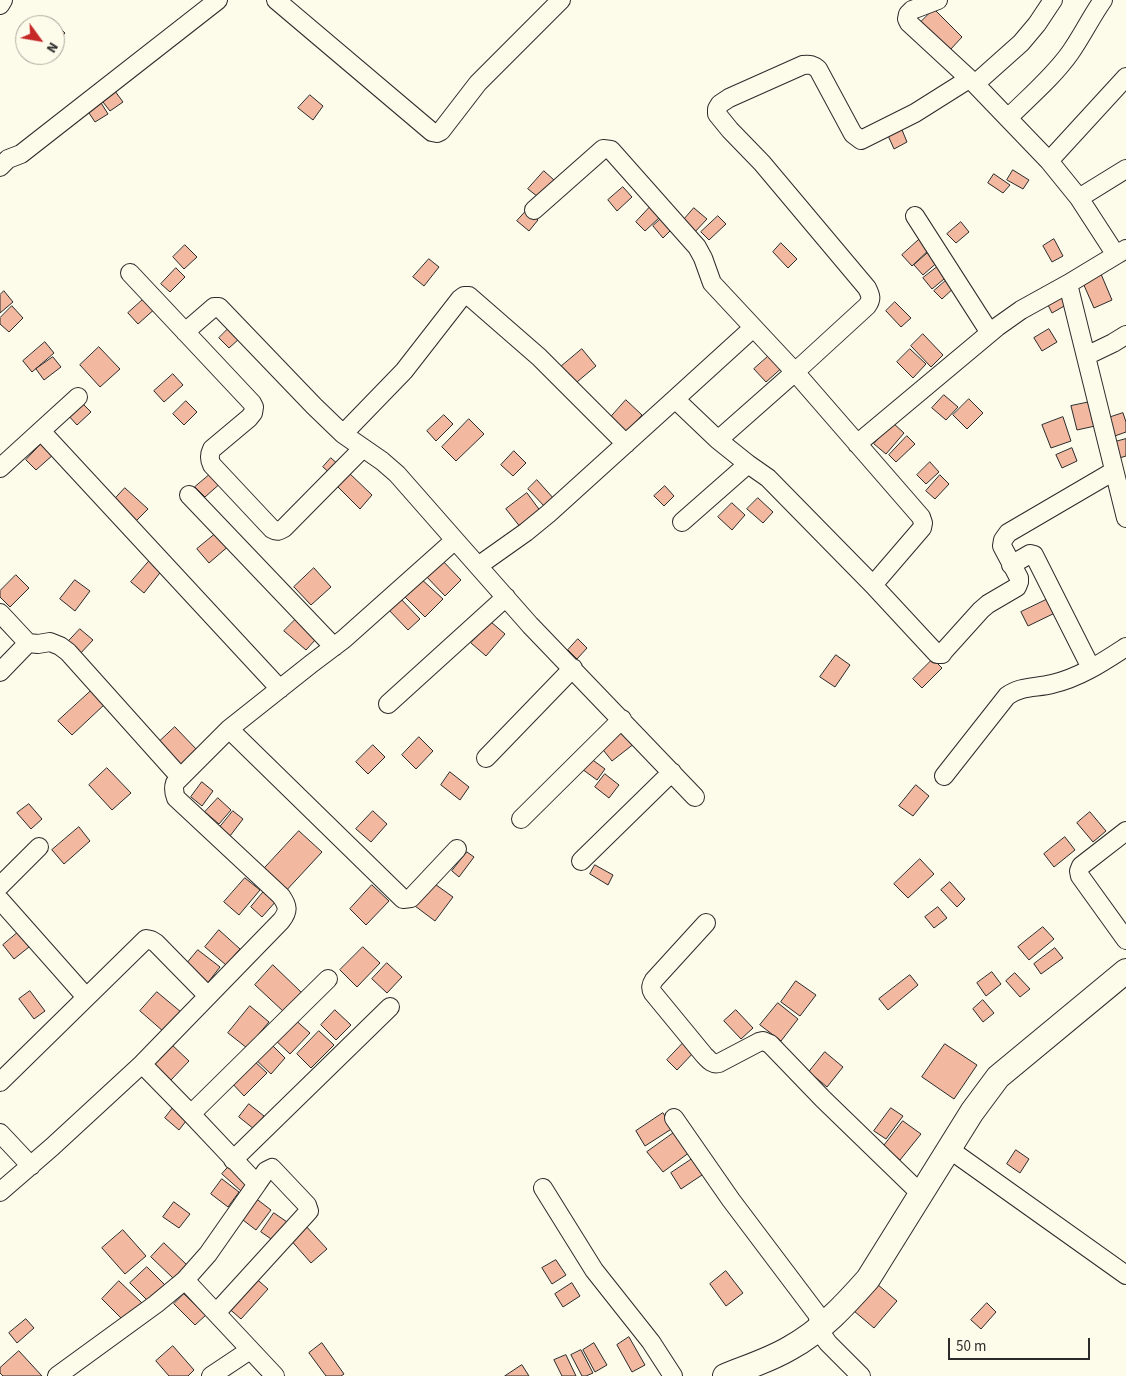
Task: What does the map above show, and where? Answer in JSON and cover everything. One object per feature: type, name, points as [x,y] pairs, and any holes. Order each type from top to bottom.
[{"type":"street","points":[[0,5],[3,0]]},
{"type":"street","points":[[0,167],[8,159],[21,154],[218,0]]},
{"type":"street","points":[[276,0],[432,132],[437,133],[441,131],[478,84],[561,0]]},
{"type":"street","points":[[858,444],[990,333],[1021,310],[1121,252],[1049,161],[972,81],[909,23],[907,19],[908,14],[912,10],[938,0]]},
{"type":"street","points":[[718,440],[795,372],[867,306],[871,300],[867,288],[762,163],[717,114],[720,104],[729,98],[803,65],[813,65],[818,69],[853,134],[861,140],[915,113],[972,81],[1021,43],[1053,0]]},
{"type":"street","points":[[1008,118],[1070,53],[1103,0]]},
{"type":"street","points":[[1049,161],[1126,77]]},
{"type":"street","points":[[534,210],[604,149],[612,150],[693,242],[703,258],[712,284],[795,372],[921,517],[922,528],[873,584]]},
{"type":"street","points":[[1079,198],[1126,169]]},
{"type":"street","points":[[915,216],[990,333]]},
{"type":"street","points":[[130,273],[252,404],[254,408],[253,413],[249,418],[212,449],[209,455],[212,465],[272,529],[280,531],[284,528],[363,448]]},
{"type":"street","points":[[1068,284],[1126,518]]},
{"type":"street","points":[[342,434],[404,371],[460,299],[464,296],[469,296],[539,357],[626,444]]},
{"type":"street","points":[[186,332],[214,307],[219,307],[342,434],[382,461],[396,474],[530,625],[695,797]]},
{"type":"street","points":[[478,566],[548,514],[753,328]]},
{"type":"street","points":[[1086,356],[1113,344],[1126,335]]},
{"type":"street","points":[[0,468],[78,397]]},
{"type":"street","points":[[675,399],[718,440],[768,478],[873,584],[937,654],[942,654],[988,604],[1017,587],[1019,578],[1002,546],[1002,540],[1008,533],[1114,471]]},
{"type":"street","points":[[41,431],[280,689]]},
{"type":"street","points":[[682,522],[748,464]]},
{"type":"street","points":[[189,495],[334,647]]},
{"type":"street","points":[[0,1192],[142,1064],[286,914],[286,904],[281,896],[176,798],[173,787],[180,777],[229,729],[344,639],[454,540]]},
{"type":"street","points":[[1012,565],[1030,554],[1034,555],[1091,668]]},
{"type":"street","points":[[388,704],[506,598]]},
{"type":"street","points":[[0,613],[28,643],[50,642],[68,652],[180,777]]},
{"type":"street","points":[[0,672],[28,643]]},
{"type":"street","points":[[944,776],[1007,696],[1014,691],[1021,688],[1052,684],[1074,677],[1126,647]]},
{"type":"street","points":[[486,758],[573,668]]},
{"type":"street","points":[[521,819],[622,719]]},
{"type":"street","points":[[229,729],[403,899],[411,898],[457,849]]},
{"type":"street","points":[[581,861],[672,772]]},
{"type":"street","points":[[1126,831],[1081,866],[1079,871],[1080,876],[1126,940]]},
{"type":"street","points":[[0,886],[39,847]]},
{"type":"street","points":[[0,900],[86,998]]},
{"type":"street","points":[[706,923],[654,980],[651,985],[653,993],[704,1054],[715,1064],[759,1042],[763,1041],[770,1044],[823,1099],[921,1194]]},
{"type":"street","points":[[0,1082],[146,939],[156,943],[208,996]]},
{"type":"street","points":[[725,1376],[789,1349],[820,1327],[849,1301],[868,1279],[972,1112],[998,1077],[1126,972]]},
{"type":"street","points":[[191,1114],[328,979]]},
{"type":"street","points":[[233,1160],[390,1006]]},
{"type":"street","points":[[142,1064],[257,1184]]},
{"type":"street","points":[[674,1118],[731,1200],[817,1314],[823,1336],[828,1343],[861,1376]]},
{"type":"street","points":[[0,1133],[31,1166]]},
{"type":"street","points":[[949,1149],[1126,1275]]},
{"type":"street","points":[[57,1376],[156,1304],[185,1280],[208,1254],[266,1171],[272,1168],[307,1205],[308,1211],[216,1314]]},
{"type":"street","points":[[543,1188],[594,1270],[651,1342],[673,1376]]},
{"type":"street","points":[[185,1280],[275,1376]]},
{"type":"street","points":[[211,1376],[250,1350]]},
{"type":"building","points":[[934,9],[962,37],[950,50],[921,22]]},
{"type":"building","points":[[112,87],[123,102],[110,111],[99,97]]},
{"type":"building","points":[[310,95],[323,106],[313,120],[298,108]]},
{"type":"building","points":[[98,98],[108,114],[95,122],[85,107]]},
{"type":"building","points":[[900,125],[907,142],[894,149],[886,131]]},
{"type":"building","points":[[1013,170],[1029,180],[1023,189],[1007,180]]},
{"type":"building","points":[[544,171],[554,180],[538,197],[528,189]]},
{"type":"building","points":[[994,174],[1010,185],[1003,193],[988,183]]},
{"type":"building","points":[[623,187],[632,197],[617,211],[608,200]]},
{"type":"building","points":[[650,207],[660,217],[645,231],[636,222]]},
{"type":"building","points":[[694,208],[707,219],[693,234],[681,223]]},
{"type":"building","points":[[527,210],[538,220],[529,231],[517,221]]},
{"type":"building","points":[[665,215],[675,226],[663,238],[653,226]]},
{"type":"building","points":[[718,216],[726,224],[709,240],[701,232]]},
{"type":"building","points":[[961,222],[969,232],[956,243],[947,234]]},
{"type":"building","points":[[923,236],[932,247],[912,266],[902,255]]},
{"type":"building","points":[[1054,239],[1063,256],[1052,262],[1043,246]]},
{"type":"building","points":[[781,243],[797,259],[788,268],[773,252]]},
{"type":"building","points":[[185,245],[197,257],[184,269],[173,257]]},
{"type":"building","points":[[931,250],[940,260],[923,275],[914,265]]},
{"type":"building","points":[[429,259],[439,267],[424,286],[413,277]]},
{"type":"building","points":[[941,264],[950,274],[932,289],[923,278]]},
{"type":"building","points":[[176,268],[185,277],[170,292],[161,284]]},
{"type":"building","points":[[1101,274],[1112,300],[1094,308],[1083,283]]},
{"type":"building","points":[[950,277],[957,285],[942,299],[934,291]]},
{"type":"building","points":[[4,291],[13,302],[0,313],[0,295]]},
{"type":"building","points":[[147,296],[157,307],[138,324],[128,313]]},
{"type":"building","points":[[1062,296],[1066,305],[1052,313],[1047,303]]},
{"type":"building","points":[[895,302],[911,318],[901,327],[886,311]]},
{"type":"building","points":[[12,306],[23,318],[9,332],[0,324],[0,318]]},
{"type":"building","points":[[228,329],[239,339],[229,348],[219,338]]},
{"type":"building","points":[[1049,329],[1057,342],[1042,351],[1034,338]]},
{"type":"building","points":[[923,334],[943,355],[931,367],[911,346]]},
{"type":"building","points":[[45,342],[54,353],[32,372],[23,361]]},
{"type":"building","points":[[99,347],[120,369],[100,387],[80,365]]},
{"type":"building","points":[[582,349],[596,366],[571,387],[557,370]]},
{"type":"building","points":[[910,349],[926,364],[913,378],[897,362]]},
{"type":"building","points":[[772,353],[784,366],[766,382],[754,369]]},
{"type":"building","points":[[53,357],[61,367],[44,380],[36,369]]},
{"type":"building","points":[[173,374],[183,385],[164,402],[154,391]]},
{"type":"building","points":[[944,395],[958,407],[946,420],[932,408]]},
{"type":"building","points":[[969,399],[983,413],[967,429],[953,415]]},
{"type":"building","points":[[626,400],[642,415],[626,433],[610,418]]},
{"type":"building","points":[[186,401],[197,412],[184,425],[173,414]]},
{"type":"building","points":[[81,402],[91,412],[77,425],[67,414]]},
{"type":"building","points":[[1090,402],[1095,426],[1077,430],[1071,406]]},
{"type":"building","points":[[1123,413],[1126,422],[1126,432],[1112,437],[1105,419]]},
{"type":"building","points":[[444,415],[453,424],[436,441],[427,431]]},
{"type":"building","points":[[1063,417],[1071,441],[1051,448],[1042,425]]},
{"type":"building","points":[[469,419],[484,434],[456,461],[442,447]]},
{"type":"building","points":[[893,423],[904,433],[886,454],[874,444]]},
{"type":"building","points":[[907,436],[915,444],[896,462],[889,455]]},
{"type":"building","points":[[1126,439],[1126,456],[1116,459],[1111,443]]},
{"type":"building","points":[[43,442],[54,454],[36,470],[26,460]]},
{"type":"building","points":[[1072,448],[1077,461],[1062,468],[1056,455]]},
{"type":"building","points":[[514,451],[526,463],[513,476],[501,465]]},
{"type":"building","points":[[331,458],[340,466],[332,475],[323,467]]},
{"type":"building","points":[[930,462],[939,472],[926,484],[917,475]]},
{"type":"building","points":[[214,471],[223,481],[205,497],[195,487]]},
{"type":"building","points":[[347,471],[372,495],[360,509],[335,484]]},
{"type":"building","points":[[940,475],[949,484],[935,499],[926,491]]},
{"type":"building","points":[[537,480],[555,500],[546,508],[528,489]]},
{"type":"building","points":[[665,486],[674,496],[664,506],[654,496]]},
{"type":"building","points":[[125,488],[148,509],[136,521],[113,501]]},
{"type":"building","points":[[527,493],[541,512],[521,528],[506,509]]},
{"type":"building","points":[[758,498],[773,512],[763,523],[747,509]]},
{"type":"building","points":[[732,503],[745,515],[732,530],[718,517]]},
{"type":"building","points":[[220,530],[231,544],[209,563],[197,549]]},
{"type":"building","points":[[440,558],[461,580],[445,596],[424,574]]},
{"type":"building","points":[[151,559],[163,569],[144,593],[131,582]]},
{"type":"building","points":[[314,568],[331,587],[311,605],[294,587]]},
{"type":"building","points":[[16,575],[29,588],[10,607],[0,597],[0,591]]},
{"type":"building","points":[[419,577],[443,599],[425,617],[402,594]]},
{"type":"building","points":[[75,580],[90,591],[75,611],[60,599]]},
{"type":"building","points":[[398,596],[420,619],[408,630],[386,607]]},
{"type":"building","points":[[1052,597],[1059,611],[1028,626],[1021,612]]},
{"type":"building","points":[[295,620],[316,639],[306,650],[284,631]]},
{"type":"building","points":[[491,622],[505,634],[486,656],[471,643]]},
{"type":"building","points":[[80,629],[93,640],[78,656],[66,644]]},
{"type":"building","points":[[578,639],[587,648],[577,659],[568,650]]},
{"type":"building","points":[[836,655],[850,665],[835,687],[820,677]]},
{"type":"building","points":[[933,659],[942,668],[922,688],[913,679]]},
{"type":"building","points":[[92,690],[105,704],[72,735],[58,721]]},
{"type":"building","points":[[175,727],[198,751],[182,766],[159,742]]},
{"type":"building","points":[[622,728],[635,743],[612,761],[600,746]]},
{"type":"building","points":[[419,737],[433,751],[416,769],[402,755]]},
{"type":"building","points":[[373,745],[385,757],[368,774],[356,762]]},
{"type":"building","points":[[590,758],[605,769],[597,780],[582,769]]},
{"type":"building","points":[[107,768],[131,793],[112,810],[89,785]]},
{"type":"building","points":[[450,772],[469,787],[460,800],[441,785]]},
{"type":"building","points":[[605,774],[619,785],[609,798],[595,787]]},
{"type":"building","points":[[202,782],[213,791],[202,806],[191,797]]},
{"type":"building","points":[[916,785],[929,796],[913,816],[899,806]]},
{"type":"building","points":[[218,798],[231,810],[219,824],[205,812]]},
{"type":"building","points":[[29,804],[42,819],[31,829],[17,813]]},
{"type":"building","points":[[233,811],[243,819],[230,836],[220,827]]},
{"type":"building","points":[[373,811],[387,824],[371,842],[356,829]]},
{"type":"building","points":[[1090,812],[1106,831],[1093,842],[1077,823]]},
{"type":"building","points":[[79,827],[90,841],[64,864],[52,850]]},
{"type":"building","points":[[299,831],[322,852],[283,894],[261,872]]},
{"type":"building","points":[[1065,837],[1075,850],[1054,867],[1044,854]]},
{"type":"building","points":[[467,852],[474,857],[459,877],[452,871]]},
{"type":"building","points":[[920,859],[934,874],[908,898],[894,884]]},
{"type":"building","points":[[595,865],[613,875],[608,885],[590,874]]},
{"type":"building","points":[[245,878],[260,890],[239,915],[224,902]]},
{"type":"building","points":[[432,882],[453,897],[435,921],[415,906]]},
{"type":"building","points":[[950,882],[965,899],[957,907],[941,890]]},
{"type":"building","points":[[372,885],[389,901],[366,925],[350,909]]},
{"type":"building","points":[[265,890],[277,900],[262,917],[251,907]]},
{"type":"building","points":[[938,907],[947,918],[934,928],[925,917]]},
{"type":"building","points":[[1043,927],[1054,939],[1029,960],[1018,947]]},
{"type":"building","points":[[22,929],[34,943],[14,959],[3,945]]},
{"type":"building","points":[[219,930],[240,949],[226,965],[205,947]]},
{"type":"building","points":[[363,947],[380,963],[357,987],[340,970]]},
{"type":"building","points":[[1055,948],[1063,958],[1041,974],[1034,964]]},
{"type":"building","points":[[198,950],[220,967],[206,985],[184,967]]},
{"type":"building","points":[[387,963],[402,977],[387,993],[372,979]]},
{"type":"building","points":[[273,965],[302,993],[284,1012],[255,985]]},
{"type":"building","points":[[992,972],[1001,984],[986,996],[977,983]]},
{"type":"building","points":[[1015,973],[1030,989],[1020,997],[1006,981]]},
{"type":"building","points":[[910,975],[918,985],[888,1010],[879,999]]},
{"type":"building","points":[[796,981],[816,995],[800,1016],[781,1002]]},
{"type":"building","points":[[30,991],[45,1011],[34,1019],[19,999]]},
{"type":"building","points":[[157,992],[181,1012],[164,1032],[140,1011]]},
{"type":"building","points":[[983,1000],[994,1013],[983,1022],[973,1009]]},
{"type":"building","points":[[778,1003],[798,1019],[781,1041],[760,1025]]},
{"type":"building","points":[[250,1006],[269,1022],[247,1048],[228,1033]]},
{"type":"building","points":[[335,1010],[351,1025],[336,1040],[321,1025]]},
{"type":"building","points":[[736,1010],[753,1028],[741,1039],[724,1021]]},
{"type":"building","points":[[292,1017],[310,1033],[290,1054],[272,1037]]},
{"type":"building","points":[[319,1031],[334,1045],[311,1068],[297,1054]]},
{"type":"building","points":[[685,1041],[695,1051],[677,1070],[667,1060]]},
{"type":"building","points":[[269,1042],[285,1058],[271,1074],[254,1058]]},
{"type":"building","points":[[170,1043],[189,1061],[171,1080],[152,1062]]},
{"type":"building","points":[[945,1044],[977,1065],[954,1099],[922,1077]]},
{"type":"building","points":[[825,1052],[843,1067],[827,1087],[809,1072]]},
{"type":"building","points":[[252,1059],[267,1073],[244,1096],[230,1081]]},
{"type":"building","points":[[176,1104],[190,1116],[179,1130],[165,1118]]},
{"type":"building","points":[[249,1104],[264,1116],[254,1129],[239,1117]]},
{"type":"building","points":[[891,1108],[903,1116],[886,1139],[874,1131]]},
{"type":"building","points":[[663,1113],[673,1128],[645,1146],[636,1131]]},
{"type":"building","points":[[903,1121],[921,1134],[900,1160],[883,1147]]},
{"type":"building","points":[[675,1132],[690,1152],[663,1172],[647,1152]]},
{"type":"building","points":[[1016,1150],[1029,1159],[1020,1173],[1007,1164]]},
{"type":"building","points":[[695,1157],[705,1173],[681,1189],[671,1173]]},
{"type":"building","points":[[231,1164],[249,1181],[241,1191],[222,1174]]},
{"type":"building","points":[[222,1179],[239,1192],[228,1207],[211,1194]]},
{"type":"building","points":[[254,1197],[271,1210],[256,1230],[239,1217]]},
{"type":"building","points":[[174,1202],[190,1214],[179,1228],[163,1217]]},
{"type":"building","points":[[274,1213],[290,1224],[277,1243],[261,1232]]},
{"type":"building","points":[[304,1224],[327,1249],[311,1263],[289,1238]]},
{"type":"building","points":[[123,1230],[146,1256],[125,1274],[102,1248]]},
{"type":"building","points":[[164,1243],[187,1265],[174,1279],[151,1257]]},
{"type":"building","points":[[556,1260],[566,1275],[552,1284],[542,1268]]},
{"type":"building","points":[[147,1267],[165,1285],[148,1301],[130,1283]]},
{"type":"building","points":[[726,1271],[743,1293],[726,1306],[710,1284]]},
{"type":"building","points":[[252,1275],[268,1289],[241,1319],[226,1306]]},
{"type":"building","points":[[119,1281],[142,1303],[124,1321],[102,1299]]},
{"type":"building","points":[[572,1283],[580,1296],[563,1307],[555,1294]]},
{"type":"building","points":[[877,1284],[897,1301],[874,1328],[854,1311]]},
{"type":"building","points":[[184,1294],[206,1315],[195,1325],[174,1304]]},
{"type":"building","points":[[987,1303],[996,1312],[981,1329],[971,1320]]},
{"type":"building","points":[[26,1319],[34,1328],[17,1343],[9,1333]]},
{"type":"building","points":[[629,1337],[645,1365],[632,1372],[617,1345]]},
{"type":"building","points":[[322,1343],[344,1374],[341,1376],[326,1376],[309,1353]]},
{"type":"building","points":[[594,1343],[607,1365],[595,1372],[583,1350]]},
{"type":"building","points":[[173,1346],[194,1370],[188,1376],[169,1376],[156,1361]]},
{"type":"building","points":[[581,1350],[593,1373],[586,1376],[582,1376],[571,1355]]},
{"type":"building","points":[[19,1351],[42,1376],[3,1376],[0,1373],[0,1368]]},
{"type":"building","points":[[566,1355],[576,1376],[562,1376],[554,1360]]},
{"type":"building","points":[[522,1365],[529,1376],[505,1376]]}]
